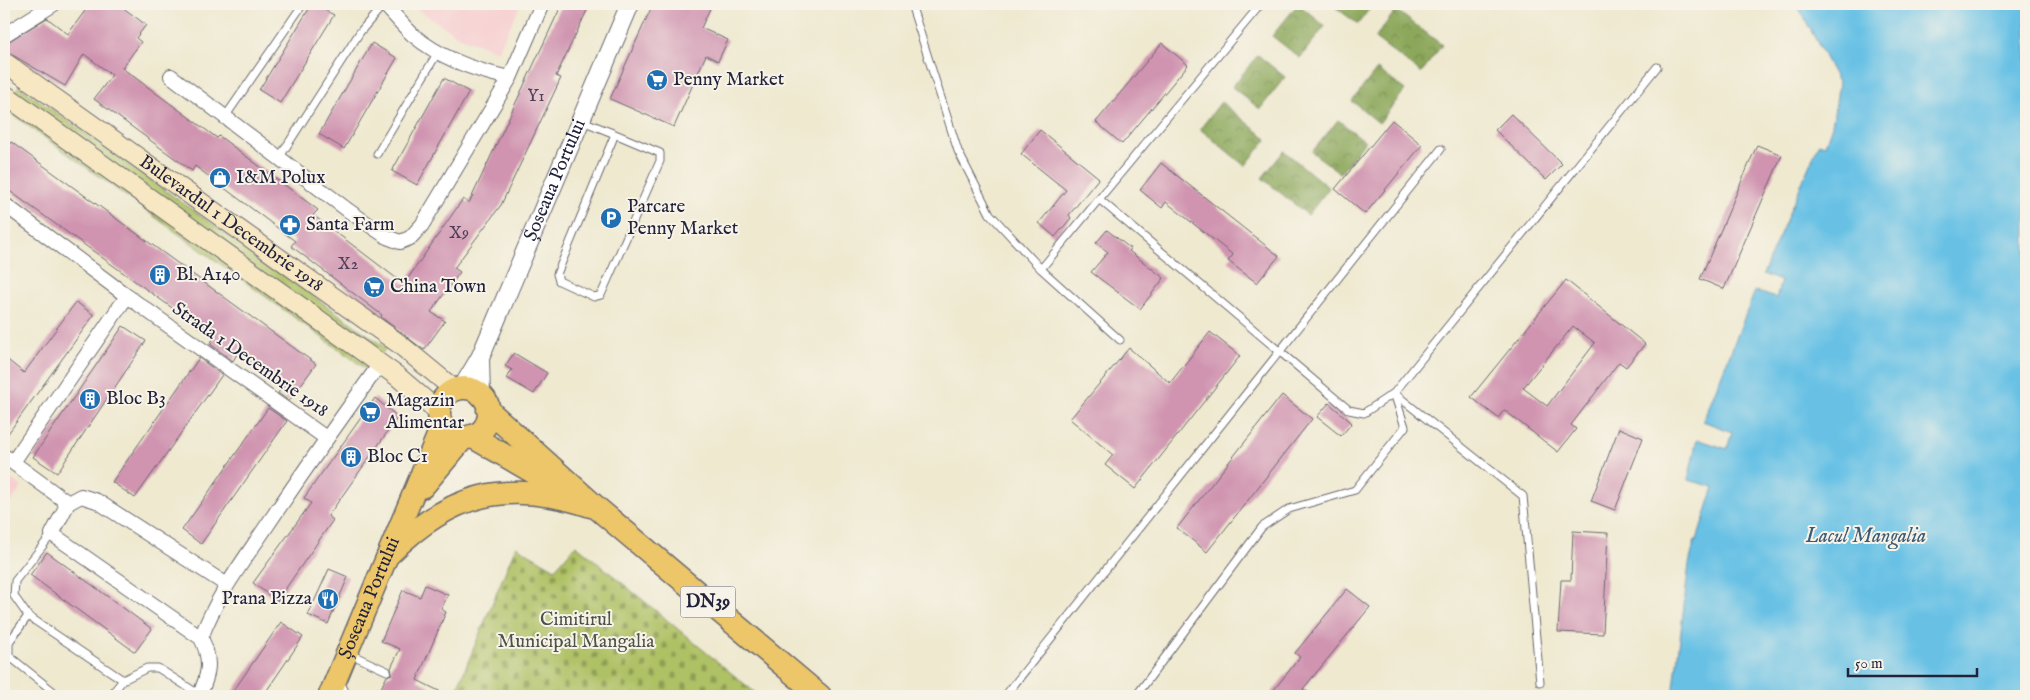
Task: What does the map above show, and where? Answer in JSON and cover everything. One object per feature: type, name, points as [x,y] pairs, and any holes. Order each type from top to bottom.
[{"type":"highway","points":[[472,396],[484,426],[468,437],[451,434],[440,418],[444,398],[472,396]]},
{"type":"highway","name":"Bulevardul 1 Decembrie 1918","points":[[472,396],[597,508],[820,696]]},
{"type":"highway","name":"Bulevardul 1 Decembrie 1918","points":[[468,437],[597,508]]},
{"type":"highway","points":[[390,554],[412,531],[439,513],[469,500],[501,493],[521,492],[567,498],[597,508]]},
{"type":"main road","name":"Bulevardul 1 Decembrie 1918","points":[[4,62],[472,396]]},
{"type":"main road","name":"Bulevardul 1 Decembrie 1918","points":[[5,99],[380,364],[440,418]]},
{"type":"main road","name":"Șoseaua Portului","points":[[329,696],[412,501],[440,418]]},
{"type":"main road","points":[[412,501],[468,437]]},
{"type":"street","points":[[4,35],[54,4]]},
{"type":"street","points":[[384,4],[414,36],[438,52],[484,72],[510,78]]},
{"type":"street","points":[[171,76],[349,211],[388,237],[400,242],[410,238],[422,226],[510,78],[542,4]]},
{"type":"street","name":"Șoseaua Portului","points":[[472,396],[480,358],[630,4]]},
{"type":"street","name":"Strada 1 Decembrie 1918","points":[[4,204],[127,296],[326,438]]},
{"type":"street","points":[[68,503],[8,459],[127,296]]},
{"type":"street","points":[[201,638],[210,614],[227,585],[326,438],[380,364]]},
{"type":"street","points":[[200,696],[208,680],[210,664],[201,638],[52,534],[68,503],[81,496],[97,501],[227,585]]},
{"type":"lane","points":[[225,117],[303,4]]},
{"type":"lane","points":[[279,158],[360,32],[384,4]]},
{"type":"lane","points":[[911,4],[958,151],[990,214],[1040,269],[1120,340]]},
{"type":"lane","points":[[1040,269],[1261,4]]},
{"type":"lane","points":[[377,154],[438,52]]},
{"type":"lane","points":[[1099,199],[1349,410],[1364,413],[1394,393],[1657,67]]},
{"type":"lane","points":[[580,120],[615,134],[660,152],[660,161],[601,295],[594,297],[559,281],[557,274],[615,134]]},
{"type":"lane","points":[[1005,696],[1441,149]]},
{"type":"lane","points":[[1394,393],[1523,496],[1540,682]]},
{"type":"lane","points":[[1136,696],[1262,527],[1289,509],[1355,490],[1405,427],[1394,393]]},
{"type":"lane","points":[[52,534],[15,581],[14,596],[28,616],[123,680]]},
{"type":"lane","points":[[28,616],[9,642],[9,656],[59,696]]},
{"type":"lane","points":[[348,653],[387,671]]},
{"type":"lane","points":[[110,696],[123,680],[147,668],[158,668],[200,696]]},
{"type":"lane","points":[[338,676],[347,696]]},
{"type":"shaded area","points":[[409,4],[521,4],[498,51],[458,36]]},
{"type":"shaded area","points":[[4,474],[22,487],[4,512]]},
{"type":"green space","points":[[1298,4],[1325,26],[1300,58],[1272,36]]},
{"type":"green space","points":[[1331,4],[1373,4],[1358,24]]},
{"type":"green space","points":[[1396,10],[1442,45],[1421,73],[1375,38]]},
{"type":"green space","points":[[1258,55],[1285,77],[1260,109],[1232,87]]},
{"type":"green space","points":[[1377,69],[1405,90],[1379,123],[1352,101]]},
{"type":"green space","points":[[19,86],[386,348],[369,371],[4,108]]},
{"type":"green space","points":[[1221,102],[1267,139],[1245,166],[1200,129]]},
{"type":"green space","points":[[1338,120],[1365,141],[1340,173],[1312,152]]},
{"type":"green space","points":[[1284,151],[1329,188],[1308,215],[1262,178]]},
{"type":"green space","name":"Cimitirul Municipal Mangalia","points":[[576,545],[759,696],[454,696],[516,546],[555,569]]},
{"type":"water","name":"Lacul Mangalia","points":[[1797,4],[2026,4],[2026,696],[1673,696],[1689,564],[1695,540],[1697,540],[1714,487],[1688,480],[1697,439],[1727,449],[1732,432],[1703,421],[1755,291],[1776,298],[1781,281],[1763,274],[1819,143],[1825,145],[1832,125],[1839,84]]},
{"type":"building","points":[[90,4],[118,4],[146,25],[136,38],[141,42],[122,68],[217,138],[219,136],[318,210],[313,215],[404,284],[463,199],[469,203],[562,4],[590,4],[556,76],[561,78],[501,205],[454,268],[460,272],[431,312],[445,321],[424,350],[381,317],[382,315],[291,246],[295,241],[195,166],[192,171],[94,99],[112,75],[84,54],[65,86],[4,50],[6,43],[47,18],[68,34]]},
{"type":"building","points":[[312,4],[334,15],[280,103],[259,90]]},
{"type":"building","name":"Penny Market","points":[[653,4],[712,4],[701,28],[728,40],[718,61],[706,55],[674,127],[610,99]]},
{"type":"building","points":[[372,43],[397,58],[344,149],[319,134]]},
{"type":"building","points":[[1162,43],[1188,65],[1122,144],[1096,122]]},
{"type":"building","points":[[444,78],[469,92],[417,185],[392,171]]},
{"type":"building","points":[[1511,114],[1562,164],[1546,180],[1495,130]]},
{"type":"building","points":[[1392,120],[1422,145],[1365,214],[1335,189]]},
{"type":"building","points":[[1040,130],[1099,178],[1069,215],[1071,218],[1055,237],[1039,223],[1066,190],[1021,154]]},
{"type":"building","name":"Bl. A140","points":[[11,142],[316,364],[289,401],[278,393],[283,387],[237,354],[233,361],[210,344],[214,338],[4,187],[4,152]]},
{"type":"building","points":[[1757,145],[1782,155],[1724,289],[1700,279]]},
{"type":"building","points":[[1161,163],[1279,256],[1257,283],[1228,261],[1233,255],[1166,202],[1162,208],[1140,190]]},
{"type":"building","points":[[1107,230],[1131,249],[1129,251],[1164,278],[1140,309],[1091,272],[1108,252],[1096,243]]},
{"type":"building","points":[[1566,280],[1645,344],[1626,367],[1619,362],[1571,425],[1576,429],[1558,452],[1504,410],[1498,418],[1471,397]],"holes":[[[1573,326],[1595,343],[1547,406],[1523,388]]]},
{"type":"building","points":[[76,302],[94,315],[4,439],[4,357],[24,373]]},
{"type":"building","name":"Bloc B3","points":[[123,326],[146,341],[57,473],[33,457]]},
{"type":"building","points":[[1210,332],[1240,356],[1135,489],[1105,465],[1113,455],[1070,419],[1129,348],[1170,383]]},
{"type":"building","points":[[514,353],[547,373],[534,394],[507,378],[512,370],[505,366]]},
{"type":"building","points":[[199,358],[222,375],[135,498],[112,482]]},
{"type":"building","points":[[1282,395],[1312,419],[1207,552],[1177,528]]},
{"type":"building","points":[[375,398],[398,417],[328,516],[333,520],[277,601],[253,583],[311,503],[304,498]]},
{"type":"building","points":[[1329,403],[1352,423],[1341,436],[1317,417]]},
{"type":"building","points":[[268,408],[287,421],[201,544],[182,530]]},
{"type":"building","points":[[1619,428],[1643,438],[1615,510],[1591,501]]},
{"type":"building","points":[[1573,531],[1608,533],[1603,634],[1558,632],[1561,580],[1571,580]]},
{"type":"building","points":[[47,552],[152,629],[135,652],[30,575]]},
{"type":"building","points":[[329,569],[348,577],[328,624],[308,615]]},
{"type":"building","points":[[425,585],[448,595],[441,609],[446,612],[417,680],[449,696],[377,696],[387,676],[392,674],[391,668],[400,649],[381,641],[403,590],[420,597]]},
{"type":"building","points":[[1347,589],[1370,607],[1303,689],[1313,696],[1269,696],[1300,657],[1295,653]]},
{"type":"building","points":[[281,622],[303,637],[263,696],[230,696]]},
{"type":"place","name":"Penny Market","points":[[657,80]]},
{"type":"place","name":"I&M Polux","points":[[220,178]]},
{"type":"place","name":"Parcare Penny Market","points":[[611,218]]},
{"type":"place","name":"Santa Farm","points":[[290,225]]},
{"type":"place","name":"Bl. A140","points":[[160,275]]},
{"type":"place","name":"China Town","points":[[374,287]]},
{"type":"place","name":"Bloc B3","points":[[90,399]]},
{"type":"place","name":"Magazin Alimentar","points":[[370,412]]},
{"type":"place","name":"Bloc C1","points":[[351,457]]},
{"type":"place","name":"Prana Pizza","points":[[328,599]]}]
